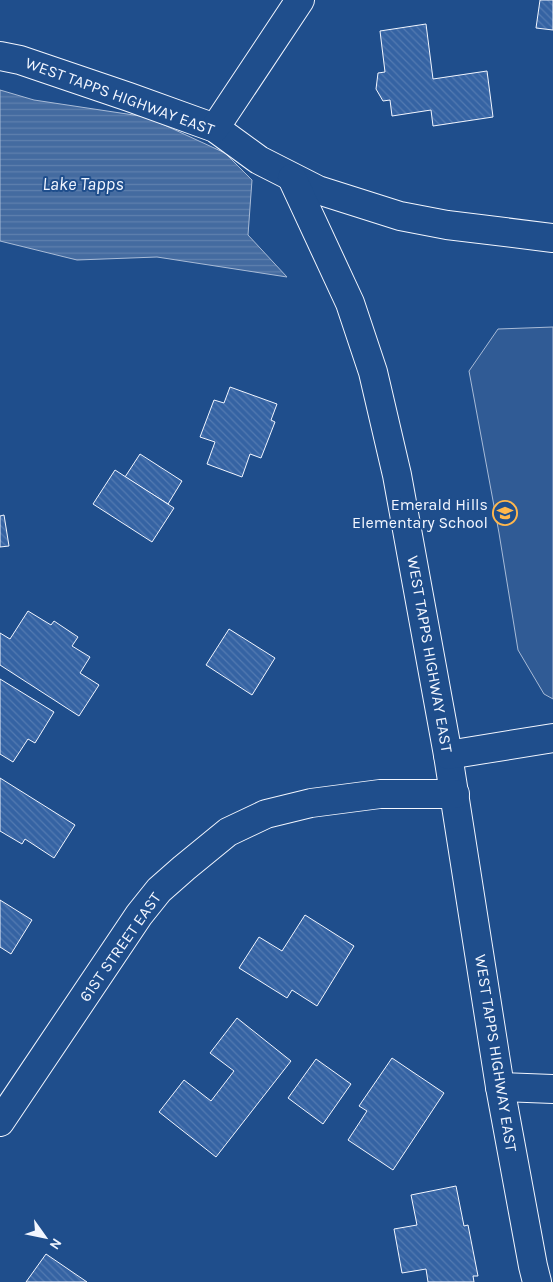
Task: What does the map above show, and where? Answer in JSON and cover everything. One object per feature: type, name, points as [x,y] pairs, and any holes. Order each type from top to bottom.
[{"type":"street","points":[[215,128],[300,0]]},
{"type":"street","name":"WEST TAPPS HIGHWAY EAST","points":[[0,56],[20,60],[215,128],[259,160],[292,178],[350,303],[373,372],[397,475],[455,794],[500,1087],[537,1282]]},
{"type":"street","points":[[292,178],[318,190],[400,216],[553,238]]},
{"type":"street","points":[[448,755],[553,738]]},
{"type":"street","name":"61ST STREET EAST","points":[[0,1122],[140,915],[159,890],[228,832],[266,814],[312,803],[380,794],[455,794]]},
{"type":"street","points":[[500,1087],[553,1089]]},
{"type":"shaded area","points":[[553,327],[553,699],[544,694],[518,650],[499,533],[469,371],[498,329]]},
{"type":"water","name":"Lake Tapps","points":[[0,90],[34,100],[147,117],[225,153],[252,180],[248,235],[287,277],[157,257],[77,260],[0,241]]},
{"type":"building","points":[[540,0],[553,0],[553,30],[536,28]]},
{"type":"building","points":[[426,24],[433,79],[487,71],[493,117],[433,126],[431,110],[392,116],[390,100],[383,101],[376,89],[378,73],[385,72],[380,31]]},
{"type":"building","points":[[230,387],[277,404],[271,420],[275,422],[261,458],[250,454],[242,477],[207,464],[215,442],[200,437],[214,400],[224,403]]},
{"type":"building","points":[[140,454],[182,481],[168,504],[125,477]]},
{"type":"building","points":[[115,470],[174,508],[152,542],[93,504]]},
{"type":"building","points":[[4,515],[9,546],[0,547],[0,516]]},
{"type":"building","points":[[28,611],[51,625],[54,621],[78,637],[72,646],[90,657],[80,673],[99,685],[79,716],[0,665],[0,633],[10,639]]},
{"type":"building","points":[[229,629],[275,658],[252,695],[206,665]]},
{"type":"building","points":[[0,679],[54,712],[35,743],[28,739],[13,762],[0,754]]},
{"type":"building","points":[[0,778],[75,825],[54,858],[25,839],[22,844],[0,831]]},
{"type":"building","points":[[0,900],[32,920],[11,954],[0,947]]},
{"type":"building","points":[[305,915],[354,946],[317,1006],[292,990],[287,998],[239,968],[259,937],[282,951]]},
{"type":"building","points":[[237,1018],[291,1061],[216,1157],[159,1112],[184,1080],[211,1101],[234,1071],[210,1053]]},
{"type":"building","points":[[392,1058],[444,1093],[393,1170],[348,1140],[367,1111],[359,1106]]},
{"type":"building","points":[[316,1059],[351,1084],[323,1124],[288,1098]]},
{"type":"building","points":[[456,1186],[464,1226],[468,1225],[478,1276],[473,1276],[474,1282],[428,1282],[426,1269],[402,1273],[394,1229],[417,1225],[411,1195]]},
{"type":"building","points":[[46,1254],[87,1282],[26,1282]]},
{"type":"place","name":"Emerald Hills Elementary School","points":[[505,513]]}]
